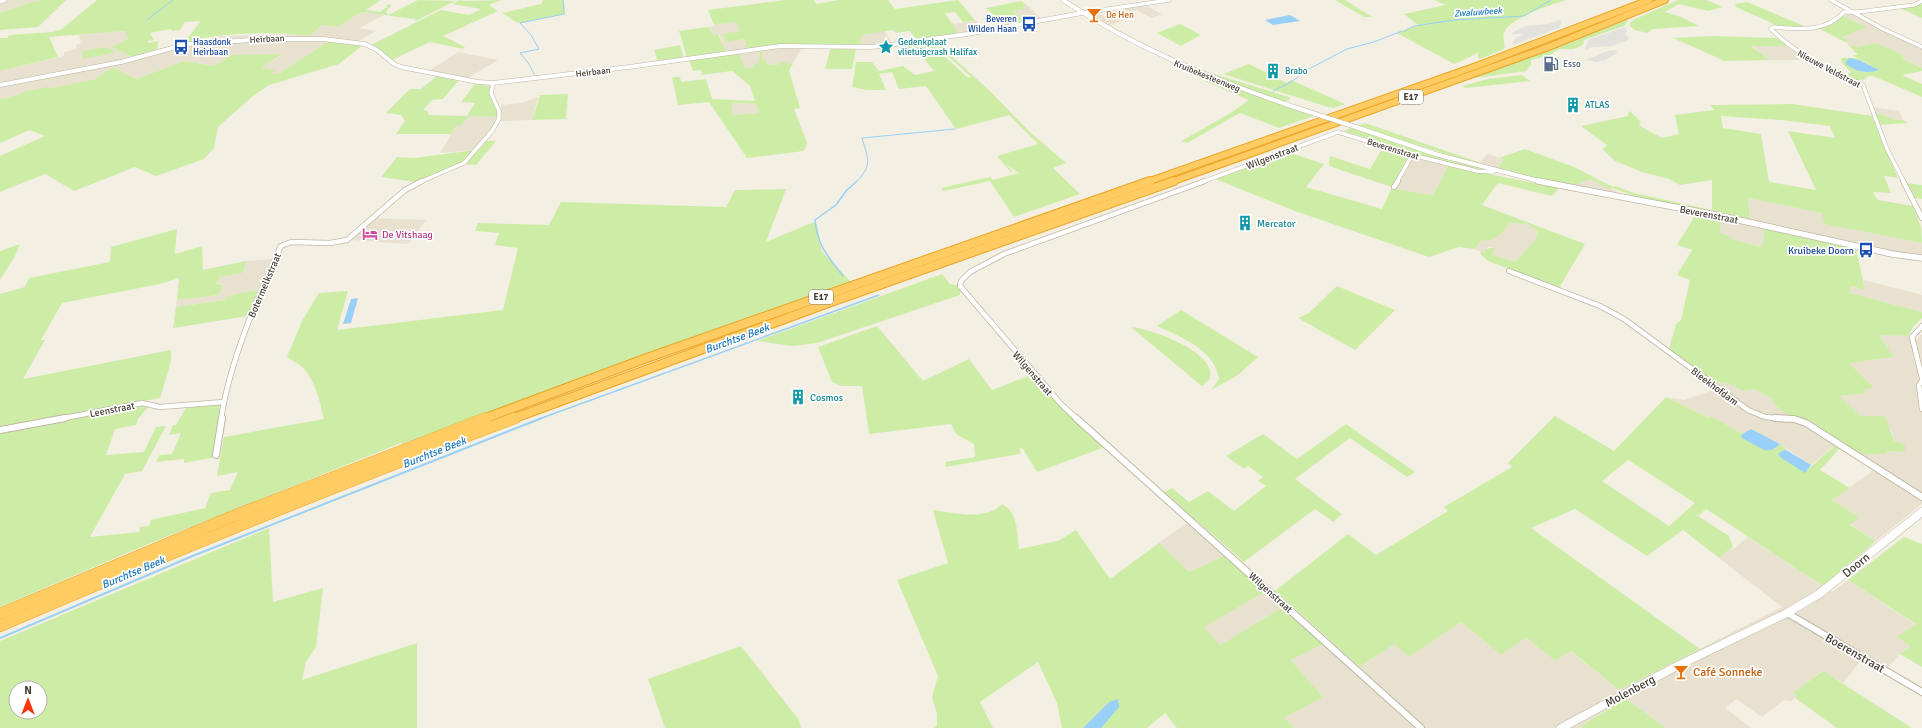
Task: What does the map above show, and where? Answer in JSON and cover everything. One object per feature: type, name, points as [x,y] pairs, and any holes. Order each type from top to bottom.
[{"type":"highway","name":"E17","points":[[0,614],[231,517],[439,435],[651,357],[1648,4],[1665,0]]},
{"type":"highway","name":"E17","points":[[0,626],[224,531],[445,443],[828,303],[1441,86],[1566,40],[1648,4]]},
{"type":"highway","points":[[1627,23],[1648,4]]},
{"type":"highway","points":[[1479,65],[1509,49]]},
{"type":"highway","points":[[1441,86],[1485,77]]},
{"type":"street","points":[[0,2],[5,0]]},
{"type":"street","name":"Kruibekesteenweg","points":[[1063,0],[1082,13],[1143,48],[1179,65],[1249,92],[1362,130]]},
{"type":"street","name":"Heirbaan","points":[[0,85],[121,62],[194,43],[291,38],[330,39],[365,44],[377,50],[394,64],[401,67],[478,82],[493,83],[629,67],[768,47],[793,45],[864,47],[890,45],[1169,0]]},
{"type":"street","points":[[1831,0],[1922,47]]},
{"type":"street","points":[[1852,12],[1914,5],[1922,1]]},
{"type":"street","name":"Nieuwe Veldstraat","points":[[1852,12],[1844,12],[1835,20],[1820,26],[1801,29],[1773,27],[1771,29],[1784,42],[1808,59],[1863,85],[1888,150],[1922,218]]},
{"type":"street","name":"Botermelkstraat","points":[[216,455],[224,402],[247,326],[281,246],[291,242],[339,242],[348,240],[405,190],[427,178],[464,163],[492,131],[499,119],[499,111],[492,97],[493,83]]},
{"type":"street","name":"Beverenstraat","points":[[1362,130],[1435,154],[1571,188],[1730,218],[1892,254],[1922,258]]},
{"type":"street","name":"Beverenstraat","points":[[1338,132],[1412,155],[1477,171],[1490,173],[1495,170]]},
{"type":"street","name":"Wilgenstraat","points":[[1338,132],[1004,254],[961,278],[960,286],[1060,404],[1421,728]]},
{"type":"street","points":[[1394,187],[1412,155]]},
{"type":"street","name":"Bleekhofdam","points":[[1509,271],[1592,303],[1624,319],[1748,410],[1765,417],[1794,419],[1806,423],[1922,497]]},
{"type":"street","points":[[1922,326],[1912,337],[1922,380],[1919,385],[1922,409]]},
{"type":"street","name":"Leenstraat","points":[[0,430],[142,403],[160,407],[224,402]]},
{"type":"street","name":"Doorn","points":[[1787,613],[1819,594],[1922,512]]},
{"type":"street","name":"Boerenstraat","points":[[1787,613],[1922,692]]},
{"type":"street","name":"Molenberg","points":[[1561,728],[1675,667],[1787,613]]},
{"type":"shaded area","points":[[0,0],[43,0],[35,1],[0,13]]},
{"type":"shaded area","points":[[1027,5],[1042,19],[1026,22],[1013,10],[1025,9],[1023,6]]},
{"type":"shaded area","points":[[1145,5],[1162,14],[1151,18],[1137,10],[1123,14],[1116,10]]},
{"type":"shaded area","points":[[362,12],[384,15],[359,28],[376,31],[353,44],[329,41],[278,74],[271,74],[275,71],[260,68],[282,55],[231,55],[214,66],[184,61],[136,79],[113,67],[95,79],[46,90],[51,87],[0,99],[0,71],[64,56],[64,52],[76,49],[76,45],[81,43],[79,35],[125,31],[128,39],[111,47],[134,58],[192,41],[220,36],[296,34],[310,36],[322,25],[337,27]]},
{"type":"shaded area","points":[[1098,13],[1106,18],[1121,14],[1131,18],[1106,26],[1087,15]]},
{"type":"shaded area","points":[[1846,13],[1851,13],[1922,48],[1922,68],[1905,60],[1900,53],[1876,43],[1857,47],[1845,42],[1847,41],[1842,37],[1866,27],[1843,16]]},
{"type":"shaded area","points":[[975,20],[984,30],[959,34],[950,22],[954,24]]},
{"type":"shaded area","points":[[1560,20],[1561,23],[1559,28],[1512,45],[1515,38],[1524,34],[1511,34],[1515,31],[1526,26],[1548,24]]},
{"type":"shaded area","points":[[736,21],[741,31],[723,35],[726,42],[744,39],[747,49],[726,51],[719,34],[713,35],[708,27]]},
{"type":"shaded area","points":[[1625,27],[1627,32],[1625,34],[1630,39],[1613,46],[1592,47],[1585,50],[1588,40]]},
{"type":"shaded area","points":[[885,31],[892,44],[860,46],[862,35]]},
{"type":"shaded area","points":[[1751,45],[1788,46],[1807,60],[1770,60]]},
{"type":"shaded area","points":[[802,47],[793,64],[766,64],[767,61],[762,59],[764,49]]},
{"type":"shaded area","points":[[759,50],[760,56],[758,63],[751,69],[746,69],[739,53]]},
{"type":"shaded area","points":[[1616,50],[1616,54],[1603,61],[1595,62],[1586,60],[1607,51]]},
{"type":"shaded area","points":[[458,52],[498,60],[466,79],[429,71]]},
{"type":"shaded area","points":[[538,97],[532,120],[501,121],[501,105],[522,103]]},
{"type":"shaded area","points":[[732,103],[756,104],[760,113],[732,115]]},
{"type":"shaded area","points":[[1872,107],[1899,111],[1903,120],[1895,120],[1875,112]]},
{"type":"shaded area","points":[[469,116],[498,117],[490,131],[475,150],[440,153],[457,125],[462,125]]},
{"type":"shaded area","points":[[1488,154],[1505,160],[1499,170],[1484,166],[1480,162]]},
{"type":"shaded area","points":[[1409,155],[1448,166],[1433,195],[1395,189],[1392,187]]},
{"type":"shaded area","points":[[1590,179],[1616,191],[1618,194],[1573,186]]},
{"type":"shaded area","points":[[1748,198],[1823,213],[1825,224],[1922,243],[1922,255],[1901,253],[1750,221]]},
{"type":"shaded area","points":[[375,218],[426,220],[408,244],[352,240]]},
{"type":"shaded area","points":[[1721,218],[1763,227],[1763,247],[1728,238],[1728,236],[1719,233]]},
{"type":"shaded area","points":[[1508,223],[1528,224],[1538,232],[1535,240],[1515,262],[1492,255],[1495,247],[1488,247],[1486,249],[1486,253],[1474,249],[1482,240]]},
{"type":"shaded area","points":[[273,259],[258,290],[240,293],[225,300],[176,307],[177,300],[218,295],[223,284],[216,283],[220,277],[243,273],[246,261]]},
{"type":"shaded area","points":[[1863,280],[1922,295],[1922,312],[1850,293],[1849,286],[1865,290]]},
{"type":"shaded area","points":[[1878,334],[1908,336],[1917,339],[1922,334],[1922,504],[1876,541],[1850,524],[1859,517],[1832,500],[1874,470],[1858,454],[1885,454],[1886,451],[1905,452],[1894,441],[1891,429],[1861,416],[1838,396],[1866,393],[1861,389],[1858,372],[1848,363],[1894,357]]},
{"type":"shaded area","points":[[1720,382],[1735,385],[1743,391],[1755,389],[1775,401],[1790,417],[1768,416],[1753,411],[1711,383]]},
{"type":"shaded area","points":[[1714,390],[1729,401],[1757,416],[1797,422],[1806,425],[1837,444],[1811,465],[1780,444],[1751,429],[1743,434],[1666,397],[1684,400]]},
{"type":"shaded area","points":[[1188,522],[1226,555],[1189,572],[1159,543]]},
{"type":"shaded area","points":[[1748,537],[1832,592],[1848,580],[1916,625],[1898,637],[1911,646],[1900,654],[1887,669],[1861,660],[1843,683],[1822,671],[1793,694],[1797,696],[1795,698],[1791,701],[1784,700],[1762,717],[1736,699],[1725,708],[1751,728],[1666,728],[1626,699],[1581,726],[1583,728],[1292,728],[1293,727],[1284,718],[1323,697],[1291,660],[1330,639],[1360,667],[1394,644],[1409,657],[1461,622],[1501,655],[1526,636],[1555,661],[1570,651],[1619,690],[1782,607],[1719,558],[1735,548]]},
{"type":"shaded area","points":[[1267,591],[1283,607],[1220,645],[1204,627]]},
{"type":"green space","points":[[66,0],[38,27],[0,30],[0,13],[35,1]]},
{"type":"green space","points":[[97,0],[381,0],[366,10],[380,12],[387,7],[386,5],[390,4],[391,6],[386,12],[388,15],[418,0],[455,1],[416,21],[414,19],[362,12],[337,27],[322,25],[310,36],[273,33],[247,33],[222,35],[183,44],[201,21],[185,22],[180,30],[172,31],[171,29],[150,33],[154,40],[148,41],[148,43],[158,41],[157,51],[134,58],[111,47],[128,39],[125,31],[49,37],[58,57],[0,71],[0,38],[7,38],[9,35],[53,32],[62,29]]},
{"type":"green space","points":[[460,0],[501,0],[489,5],[498,11],[443,36],[465,47],[463,49],[430,42],[392,60],[371,45],[441,10],[469,15],[481,9],[452,4]]},
{"type":"green space","points":[[543,0],[564,0],[565,14],[518,23],[502,13],[541,4]]},
{"type":"green space","points":[[786,0],[814,0],[816,4],[839,0],[888,0],[895,9],[958,0],[975,20],[963,22],[955,12],[945,13],[959,34],[917,41],[910,31],[896,33],[893,30],[862,35],[860,46],[791,44],[747,49],[744,39],[726,42],[723,34],[740,31],[736,22],[714,25],[708,10]]},
{"type":"green space","points":[[1335,0],[1345,0],[1372,17],[1364,17]]},
{"type":"green space","points":[[1434,0],[1567,0],[1532,12],[1507,27],[1503,37],[1505,45],[1504,49],[1480,59],[1478,58],[1478,52],[1454,64],[1397,33],[1418,25],[1404,14],[1446,5]]},
{"type":"green space","points":[[1678,0],[1706,0],[1723,7],[1708,11],[1679,4],[1665,12],[1681,17],[1699,26],[1652,29],[1648,33],[1634,30],[1630,26],[1630,23],[1635,19]]},
{"type":"green space","points":[[1021,1],[1027,5],[1023,6],[1025,9],[1013,11],[1026,22],[1007,26],[986,8]]},
{"type":"green space","points":[[1747,2],[1809,28],[1772,26],[1774,24],[1736,7],[1735,4]]},
{"type":"green space","points":[[1922,4],[1922,18],[1897,7]]},
{"type":"green space","points":[[1843,16],[1867,27],[1842,37],[1848,41],[1845,42],[1818,28],[1827,26]]},
{"type":"green space","points":[[1629,19],[1624,26],[1584,40],[1583,45],[1574,49],[1559,49],[1550,55],[1531,60],[1531,65],[1526,71],[1474,78]]},
{"type":"green space","points":[[1180,24],[1201,35],[1181,46],[1157,33]]},
{"type":"green space","points":[[708,27],[713,35],[718,34],[726,51],[687,57],[679,31]]},
{"type":"green space","points":[[1712,36],[1777,38],[1788,46],[1751,46],[1770,60],[1725,61],[1673,38]]},
{"type":"green space","points":[[329,41],[362,46],[339,64],[269,85],[253,96],[218,127],[214,148],[204,159],[156,176],[135,167],[74,191],[45,174],[0,192],[0,156],[45,136],[30,130],[0,143],[0,99],[21,94],[22,92],[52,86],[47,89],[95,79],[113,67],[136,79],[184,61],[214,66],[231,55],[282,54],[261,68],[276,70],[271,74],[278,74]]},
{"type":"green space","points":[[935,41],[991,92],[1032,134],[1066,163],[1053,168],[1080,194],[1014,217],[990,181],[944,191],[941,188],[990,177],[993,180],[1019,173],[1006,164],[1013,172],[1011,172],[997,156],[1038,144],[1009,115],[956,129],[926,86],[899,89],[892,72],[879,74],[886,90],[867,90],[852,87],[856,62],[872,62],[879,71],[903,66],[915,75],[934,71],[921,55],[940,52],[968,78],[971,77],[933,42]]},
{"type":"green space","points":[[929,42],[938,50],[910,56],[901,46]]},
{"type":"green space","points":[[1847,43],[1857,47],[1876,43],[1900,53],[1905,60],[1922,68],[1922,71],[1902,75],[1922,84],[1922,97],[1873,76],[1869,76],[1860,82],[1833,70],[1838,69],[1847,74],[1851,72],[1842,63],[1841,58],[1858,58],[1852,55],[1858,55]],"holes":[[[1855,59],[1863,61],[1878,70],[1861,72],[1846,62]]]},
{"type":"green space","points":[[680,45],[684,58],[658,62],[654,50]]},
{"type":"green space","points":[[104,47],[117,52],[82,59],[83,51]]},
{"type":"green space","points":[[831,47],[856,48],[852,69],[825,69]]},
{"type":"green space","points":[[764,49],[762,59],[767,61],[766,64],[778,65],[780,62],[793,64],[789,70],[800,108],[794,109],[807,143],[804,151],[747,158],[709,102],[678,105],[672,77],[680,77],[681,82],[706,79],[712,99],[755,101],[750,86],[732,71],[702,75],[701,70],[693,71],[689,60],[739,53],[746,69],[754,67],[753,65],[758,63],[760,56],[759,50]],"holes":[[[732,103],[756,104],[759,113],[732,115]]]},
{"type":"green space","points":[[1249,64],[1287,83],[1291,80],[1345,104],[1333,108],[1328,107],[1223,74]]},
{"type":"green space","points":[[1198,69],[1289,97],[1290,100],[1283,102],[1196,70]]},
{"type":"green space","points":[[1190,73],[1195,73],[1314,116],[1279,128],[1240,113],[1187,143],[1181,141],[1229,114],[1249,100],[1198,78]]},
{"type":"green space","points":[[1522,75],[1530,81],[1466,88],[1462,86],[1488,79]]},
{"type":"green space","points":[[437,76],[458,81],[443,99],[432,100],[423,110],[427,111],[429,115],[467,116],[475,103],[461,102],[475,84],[490,86],[491,97],[497,107],[498,117],[469,116],[462,125],[457,125],[451,134],[396,134],[405,121],[401,115],[386,113],[410,89],[421,89]]},
{"type":"green space","points":[[568,94],[566,119],[532,120],[540,95]]},
{"type":"green space","points":[[1793,104],[1872,116],[1898,178],[1884,176],[1891,193],[1873,192],[1878,200],[1913,206],[1921,227],[1922,243],[1824,224],[1822,213],[1748,198],[1750,221],[1641,198],[1612,188],[1610,189],[1590,179],[1573,186],[1499,170],[1500,164],[1504,160],[1499,158],[1525,149],[1574,167],[1613,187],[1615,186],[1634,193],[1712,210],[1712,180],[1680,185],[1669,179],[1642,172],[1615,161],[1602,149],[1607,145],[1581,126],[1628,116],[1629,111],[1641,122],[1639,124],[1642,127],[1662,138],[1679,134],[1675,115],[1714,110],[1710,105]],"holes":[[[1721,116],[1781,120],[1830,126],[1835,138],[1788,131],[1816,190],[1769,182],[1761,134],[1723,128]]]},
{"type":"green space","points":[[1875,112],[1895,120],[1903,120],[1908,123],[1879,125]]},
{"type":"green space","points":[[1365,123],[1481,163],[1484,166],[1357,126]]},
{"type":"green space","points":[[1350,128],[1489,170],[1487,172],[1443,162],[1344,131]]},
{"type":"green space","points":[[486,141],[496,141],[476,165],[465,164]]},
{"type":"green space","points":[[1383,147],[1409,155],[1392,187],[1329,166],[1330,156],[1370,169]]},
{"type":"green space","points":[[475,150],[462,162],[416,182],[381,177],[397,157],[414,158]]},
{"type":"green space","points":[[1288,152],[1324,164],[1306,187],[1382,209],[1392,187],[1395,189],[1433,195],[1448,166],[1559,188],[1552,196],[1498,183],[1482,205],[1585,244],[1559,288],[1488,261],[1481,255],[1480,251],[1485,253],[1486,249],[1495,247],[1492,255],[1515,262],[1535,240],[1538,232],[1528,224],[1508,223],[1505,230],[1500,235],[1488,241],[1482,240],[1474,249],[1459,247],[1429,257],[1295,211],[1215,179]]},
{"type":"green space","points":[[1907,183],[1922,185],[1922,199],[1915,198]]},
{"type":"green space","points":[[786,189],[766,242],[814,222],[817,225],[822,252],[851,282],[627,361],[402,444],[401,443],[141,547],[0,607],[0,432],[128,407],[148,407],[138,419],[136,425],[115,429],[106,455],[144,452],[156,427],[166,426],[142,471],[125,474],[90,537],[139,532],[140,527],[149,526],[151,520],[205,508],[211,493],[230,490],[238,472],[217,476],[224,437],[324,419],[319,399],[310,378],[299,364],[287,357],[302,321],[319,293],[348,291],[337,330],[503,310],[518,248],[495,245],[499,233],[475,231],[478,223],[549,225],[561,202],[726,207],[735,190]]},
{"type":"green space","points":[[1689,212],[1721,218],[1720,233],[1729,236],[1728,238],[1762,247],[1764,239],[1763,227],[1856,249],[1865,290],[1850,286],[1850,293],[1922,312],[1922,318],[1914,326],[1908,336],[1879,335],[1894,357],[1849,363],[1874,388],[1862,389],[1867,393],[1839,396],[1861,416],[1885,416],[1894,441],[1905,445],[1905,452],[1887,451],[1885,454],[1858,454],[1790,417],[1772,402],[1775,401],[1755,389],[1743,391],[1720,382],[1711,383],[1656,345],[1661,343],[1669,349],[1676,324],[1681,320],[1690,280],[1677,275],[1692,250],[1677,245],[1695,216]]},
{"type":"green space","points":[[177,229],[175,254],[202,246],[203,270],[246,261],[243,273],[220,277],[216,283],[223,285],[218,295],[177,300],[179,278],[160,284],[62,303],[41,340],[45,340],[23,379],[171,350],[171,362],[160,398],[0,428],[0,294],[25,287],[29,278],[110,262],[111,247]]},
{"type":"green space","points":[[20,244],[15,256],[0,280],[0,251]]},
{"type":"green space","points":[[942,274],[950,284],[956,285],[960,289],[960,295],[817,343],[792,346],[757,341]]},
{"type":"green space","points":[[1337,286],[1395,310],[1355,350],[1298,318],[1309,313]]},
{"type":"green space","points":[[258,290],[248,316],[173,328],[176,307],[225,300],[226,297]]},
{"type":"green space","points":[[1181,310],[1258,357],[1238,375],[1211,390],[1219,379],[1211,360],[1196,346],[1157,326]]},
{"type":"green space","points":[[877,326],[923,381],[969,359],[992,390],[1031,375],[1062,408],[1105,447],[1037,472],[1023,449],[1020,448],[1020,454],[946,467],[945,462],[975,457],[974,444],[956,434],[951,424],[869,434],[862,386],[841,386],[832,382],[818,347]]},
{"type":"green space","points":[[1131,327],[1151,331],[1188,347],[1206,362],[1210,371],[1210,379],[1202,386]]},
{"type":"green space","points":[[1666,397],[1709,418],[1710,416],[1743,434],[1741,435],[1768,451],[1776,448],[1780,444],[1788,451],[1784,450],[1778,454],[1805,472],[1837,444],[1841,447],[1820,470],[1850,488],[1832,500],[1859,517],[1850,525],[1876,541],[1823,586],[1706,509],[1698,516],[1729,536],[1733,547],[1719,558],[1683,530],[1647,556],[1575,509],[1531,528],[1700,649],[1619,690],[1571,651],[1555,661],[1526,637],[1501,655],[1461,622],[1409,657],[1394,644],[1360,667],[1275,591],[1348,534],[1376,555],[1448,511],[1444,507],[1512,467],[1508,463],[1555,416],[1614,451]],"holes":[[[1628,460],[1695,503],[1669,526],[1602,481]]]},
{"type":"green space","points":[[220,405],[214,455],[211,458],[184,463],[184,459],[156,462],[160,455],[172,454],[181,433],[169,435],[173,425],[176,425],[186,408]]},
{"type":"green space","points":[[1346,424],[1415,472],[1407,477],[1350,438],[1295,479],[1342,514],[1333,522],[1315,509],[1244,562],[1164,492],[1172,488],[1189,502],[1208,491],[1234,511],[1266,486],[1258,481],[1263,477],[1248,466],[1244,469],[1226,456],[1263,434],[1297,459]]},
{"type":"green space","points":[[1002,504],[1011,512],[1014,518],[1019,549],[1058,541],[1076,530],[1110,579],[1159,543],[1189,572],[1226,555],[1267,591],[1204,627],[1220,645],[1283,607],[1325,643],[1291,660],[1323,697],[1284,718],[1294,727],[1292,728],[1177,728],[1165,713],[1147,728],[1101,728],[1105,722],[1109,702],[1083,728],[1062,728],[1057,703],[1038,662],[980,702],[993,728],[934,728],[937,726],[937,714],[932,697],[938,676],[897,580],[948,563],[933,510],[960,514],[978,514],[987,513]]},
{"type":"green space","points":[[269,528],[273,602],[323,588],[316,647],[306,662],[302,680],[417,643],[417,728],[0,728],[0,641]]},
{"type":"green space","points":[[1904,537],[1922,544],[1922,667],[1900,654],[1911,646],[1897,637],[1916,624],[1848,580]]},
{"type":"green space","points":[[741,646],[799,720],[801,728],[665,728],[648,679]]},
{"type":"green space","points":[[1823,671],[1912,728],[1837,728],[1795,698],[1797,696],[1793,693]]},
{"type":"green space","points":[[1626,699],[1666,728],[1583,728],[1581,726]]},
{"type":"water","points":[[1290,15],[1300,21],[1273,25],[1265,20]]},
{"type":"water","points":[[1849,58],[1859,60],[1879,70],[1865,72],[1857,70],[1845,63]]},
{"type":"water","points":[[358,298],[351,323],[343,324],[351,299]]},
{"type":"water","points":[[1751,429],[1780,444],[1773,449],[1764,450],[1742,438],[1741,435]]},
{"type":"water","points":[[1784,450],[1811,465],[1805,473],[1780,457],[1778,454]]},
{"type":"water","points":[[1118,699],[1119,707],[1101,728],[1083,728],[1109,702]]},
{"type":"waterway","points":[[147,20],[173,0]]},
{"type":"waterway","points":[[535,76],[529,64],[520,53],[539,49],[531,35],[520,23],[564,14],[563,0]]},
{"type":"waterway","name":"Zwaluwbeek","points":[[1404,31],[1414,26],[1454,20],[1524,16],[1551,0]]},
{"type":"waterway","name":"Zwaluwbeek","points":[[1273,91],[1291,82],[1307,70],[1347,49],[1374,42],[1402,31]]},
{"type":"waterway","name":"Burchtse Beek","points":[[856,182],[865,171],[868,162],[862,138],[955,129]]},
{"type":"waterway","name":"Burchtse Beek","points":[[843,276],[824,250],[818,237],[815,220],[836,205],[846,191],[856,182]]},
{"type":"waterway","name":"Burchtse Beek","points":[[539,419],[879,295]]},
{"type":"waterway","name":"Burchtse Beek","points":[[0,638],[195,555],[542,418]]},
{"type":"place","name":"De Hen","points":[[1094,15]]},
{"type":"place","name":"Beveren Wilden Haan","points":[[1029,24]]},
{"type":"place","name":"Haasdonk Heirbaan","points":[[181,47]]},
{"type":"place","name":"Gedenkplaat vlietuigcrash Halifax","points":[[886,47]]},
{"type":"place","name":"Esso","points":[[1551,64]]},
{"type":"place","name":"Brabo","points":[[1273,71]]},
{"type":"place","name":"ATLAS","points":[[1573,105]]},
{"type":"place","name":"Mercator","points":[[1245,223]]},
{"type":"place","name":"De Vitshaag","points":[[370,234]]},
{"type":"place","name":"Kruibeke Doorn","points":[[1866,250]]},
{"type":"place","name":"Cosmos","points":[[798,397]]},
{"type":"place","name":"Café Sonneke","points":[[1681,672]]}]
